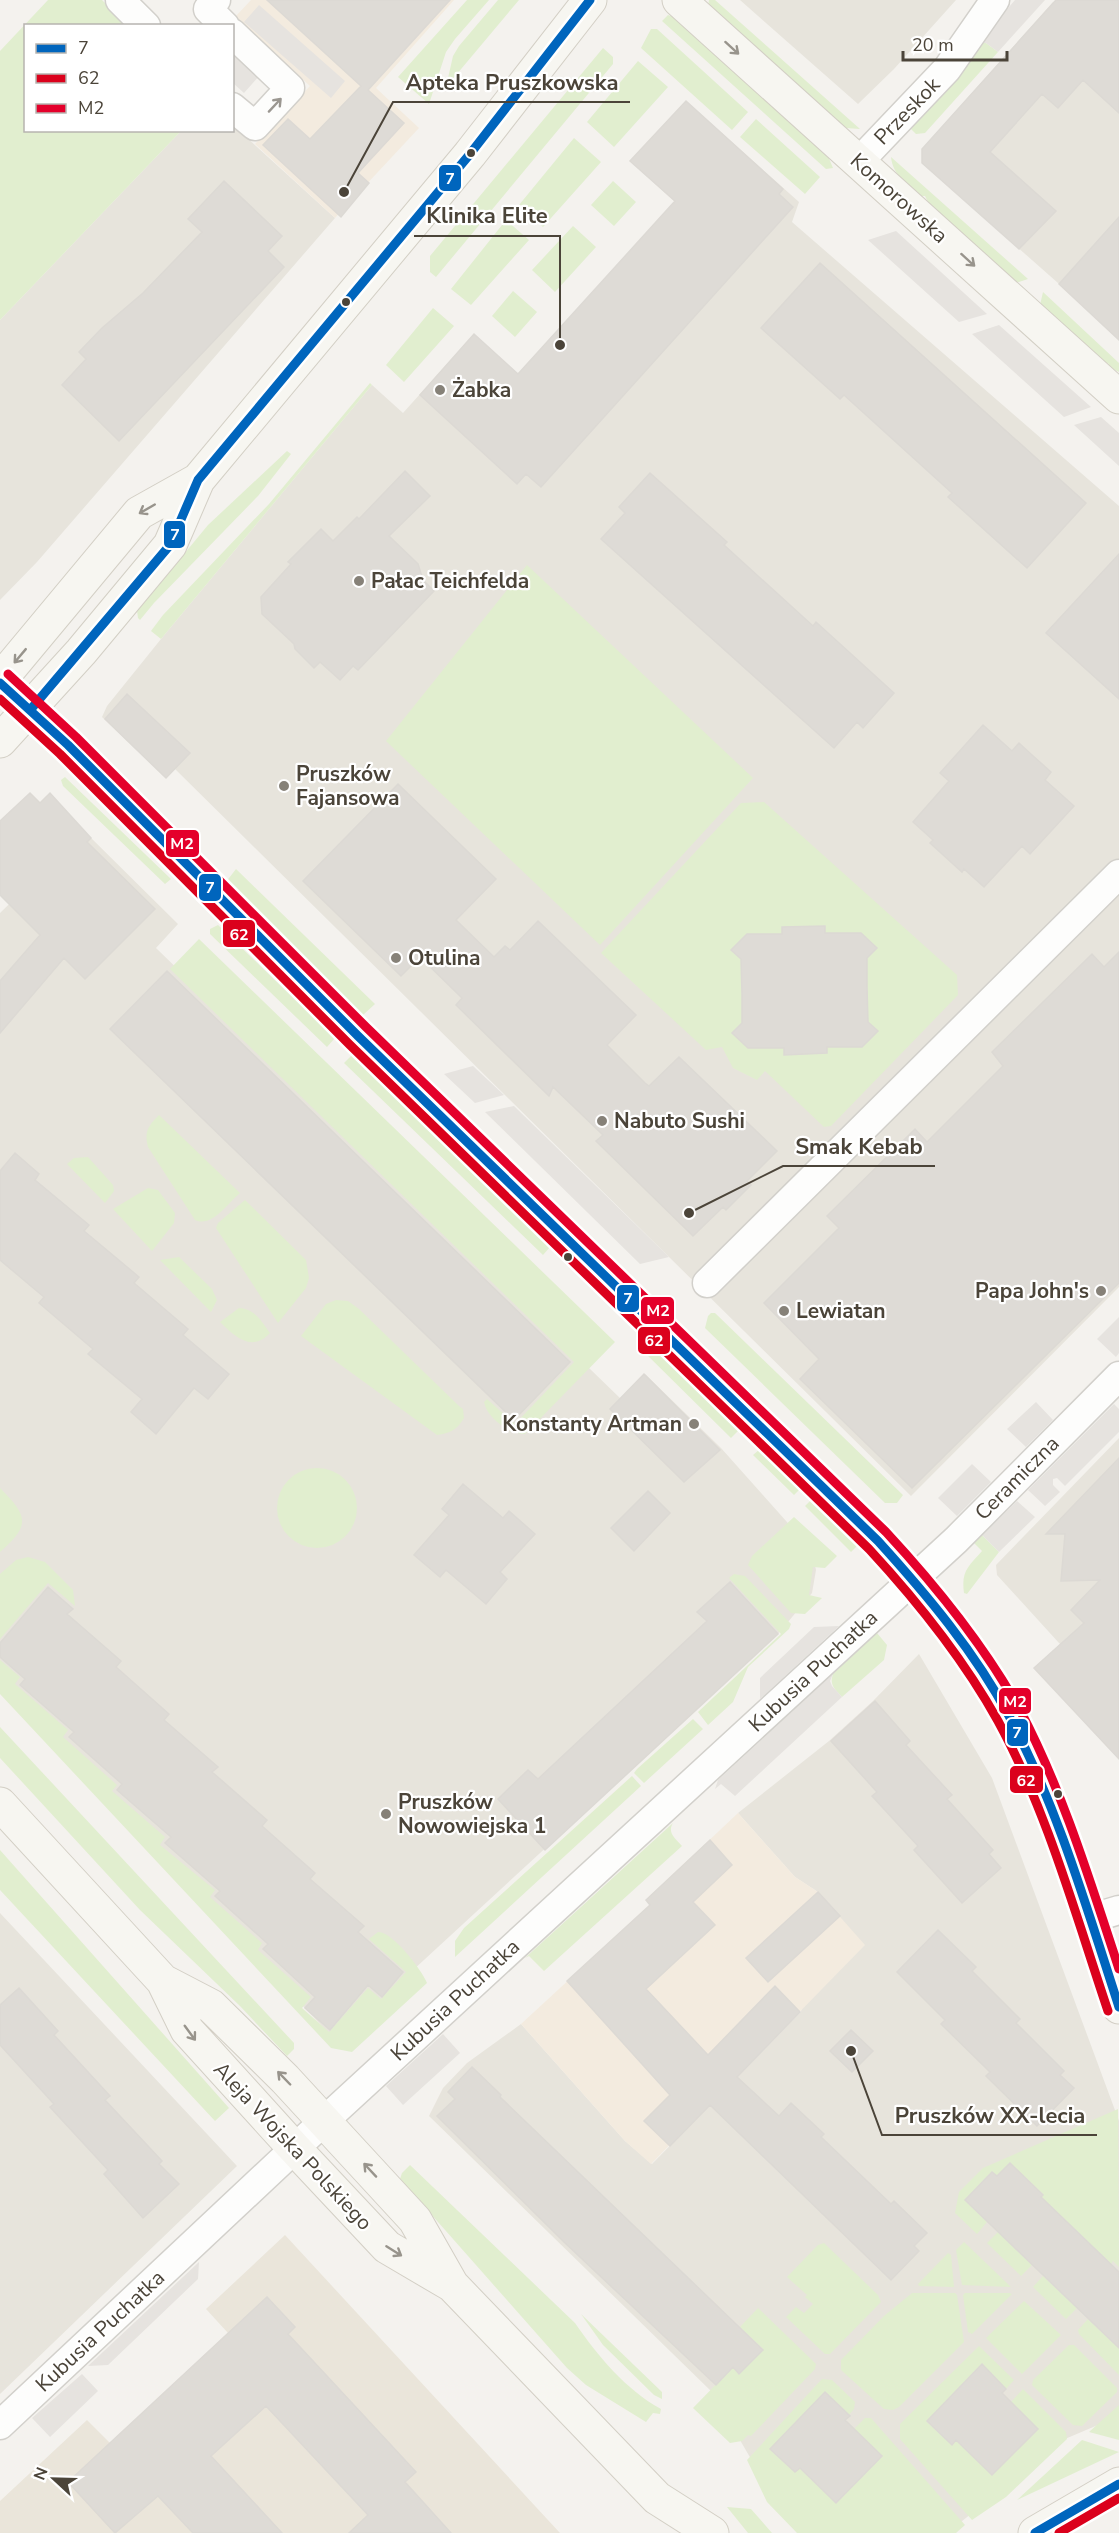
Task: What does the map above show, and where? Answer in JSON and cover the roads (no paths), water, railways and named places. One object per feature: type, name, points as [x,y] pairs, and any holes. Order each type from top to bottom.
[{"type":"street","points":[[120,0],[144,24]]},
{"type":"street","points":[[216,0],[208,9],[223,24]]},
{"type":"street","points":[[0,741],[170,545],[198,480],[470,154],[590,0]]},
{"type":"street","name":"Komorowska","points":[[680,0],[1119,397]]},
{"type":"street","name":"Przeskok","points":[[862,165],[869,151],[947,69],[995,0]]},
{"type":"street","points":[[234,35],[290,88],[255,126],[234,109]]},
{"type":"street","points":[[198,480],[139,513],[0,681],[31,708],[358,1036],[878,1541],[914,1579],[960,1638],[1025,1748],[1055,1823],[1104,1915],[1119,2007]]},
{"type":"street","points":[[707,1283],[1119,874]]},
{"type":"street","name":"Ceramiczna","points":[[914,1579],[956,1540],[1119,1376]]},
{"type":"street","name":"Kubusia Puchatka","points":[[0,2425],[324,2121],[914,1579]]},
{"type":"street","name":"Aleja Wojska Polskiego","points":[[0,1804],[163,1981],[186,2030],[295,2150],[387,2247],[452,2285]]},
{"type":"street","name":"Aleja Wojska Polskiego","points":[[163,1981],[211,2006],[324,2121],[415,2220],[452,2285],[657,2498],[712,2533]]},
{"type":"street","points":[[1035,2533],[1119,2484]]},
{"type":"street","name":"Aleja Wojska Polskiego","points":[[657,2498],[672,2533]]},
{"type":"place","name":"Apteka Pruszkowska","points":[[344,192]]},
{"type":"place","name":"Klinika Elite","points":[[560,345]]},
{"type":"place","name":"Żabka","points":[[440,390]]},
{"type":"place","name":"Pałac Teichfelda","points":[[359,581]]},
{"type":"place","name":"Pruszków Fajansowa","points":[[284,786]]},
{"type":"place","name":"Otulina","points":[[396,958]]},
{"type":"place","name":"Nabuto Sushi","points":[[602,1121]]},
{"type":"place","name":"Smak Kebab","points":[[689,1213]]},
{"type":"place","name":"Papa John's","points":[[1101,1291]]},
{"type":"place","name":"Lewiatan","points":[[784,1311]]},
{"type":"place","name":"Konstanty Artman","points":[[694,1424]]},
{"type":"place","name":"Pruszków Nowowiejska 1","points":[[386,1814]]},
{"type":"place","name":"Pruszków XX-lecia","points":[[851,2051]]}]
